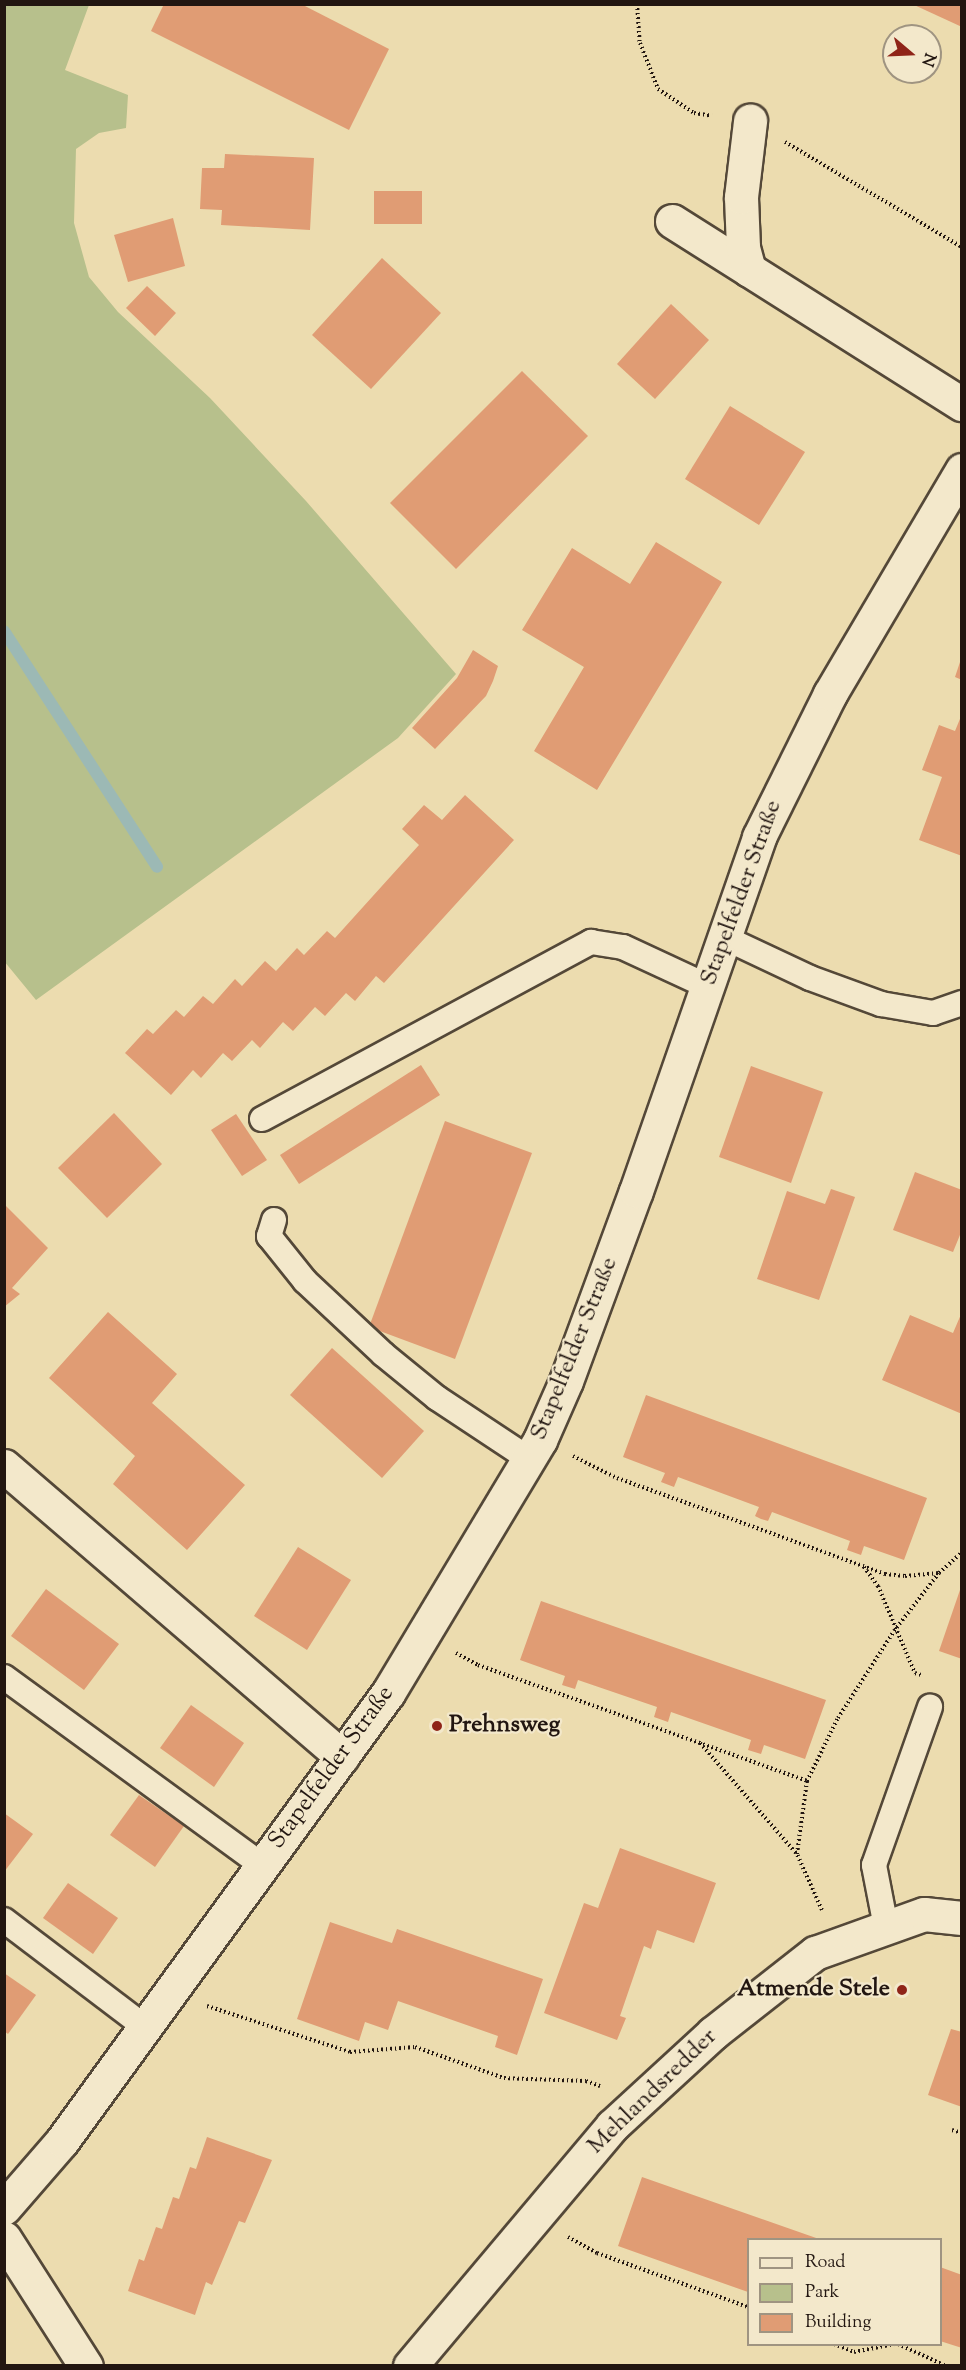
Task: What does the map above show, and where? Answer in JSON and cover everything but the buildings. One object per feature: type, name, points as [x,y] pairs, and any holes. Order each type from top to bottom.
[{"type":"street","points":[[749,270],[743,248],[741,197],[750,122]]},
{"type":"street","points":[[672,221],[962,404]]},
{"type":"street","name":"Stapelfelder Straße","points":[[4,2208],[62,2141],[342,1757],[423,1634],[535,1450],[562,1392],[624,1225],[759,837],[789,771],[962,470]]},
{"type":"street","points":[[4,1466],[342,1757]]},
{"type":"street","name":"Mehlandsredder","points":[[410,2366],[612,2126],[713,2033],[815,1953],[924,1914],[962,1918]]},
{"type":"street","points":[[4,2238],[86,2366]]},
{"type":"lane","points":[[723,937],[810,978],[881,1004],[933,1013],[962,1003]]},
{"type":"lane","points":[[262,1119],[591,942],[623,947],[707,986]]},
{"type":"lane","points":[[274,1220],[269,1236],[305,1281],[357,1329],[437,1398],[535,1450]]},
{"type":"lane","points":[[4,1677],[262,1865]]},
{"type":"lane","points":[[886,1927],[873,1865],[930,1707]]},
{"type":"lane","points":[[4,1920],[145,2027]]},
{"type":"path","points":[[637,4],[640,43],[658,89],[694,113],[750,122],[962,247]]},
{"type":"path","points":[[535,1450],[864,1567],[905,1576],[939,1573]]},
{"type":"path","points":[[797,1854],[807,1781],[838,1718],[894,1631],[939,1573],[962,1552]]},
{"type":"path","points":[[864,1567],[887,1606],[894,1631],[915,1673],[924,1676]]},
{"type":"path","points":[[423,1634],[478,1665],[807,1781]]},
{"type":"path","points":[[699,1743],[797,1854],[838,1943]]},
{"type":"path","points":[[169,1993],[350,2052],[415,2047],[504,2078],[586,2081],[638,2102]]},
{"type":"path","points":[[952,2130],[962,2133]]},
{"type":"path","points":[[533,2218],[597,2253],[747,2307]]},
{"type":"path","points":[[839,2346],[854,2352],[886,2346]]},
{"type":"path","points":[[901,2346],[946,2366]]},
{"type":"green space","points":[[5,4],[89,5],[65,70],[128,95],[126,128],[99,133],[76,149],[74,223],[89,277],[118,312],[210,398],[306,501],[456,674],[398,738],[36,1000],[4,961]]},
{"type":"waterway","points":[[4,631],[157,867]]},
{"type":"place","name":"Prehnsweg","points":[[437,1726]]},
{"type":"place","name":"Atmende Stele","points":[[902,1990]]}]
